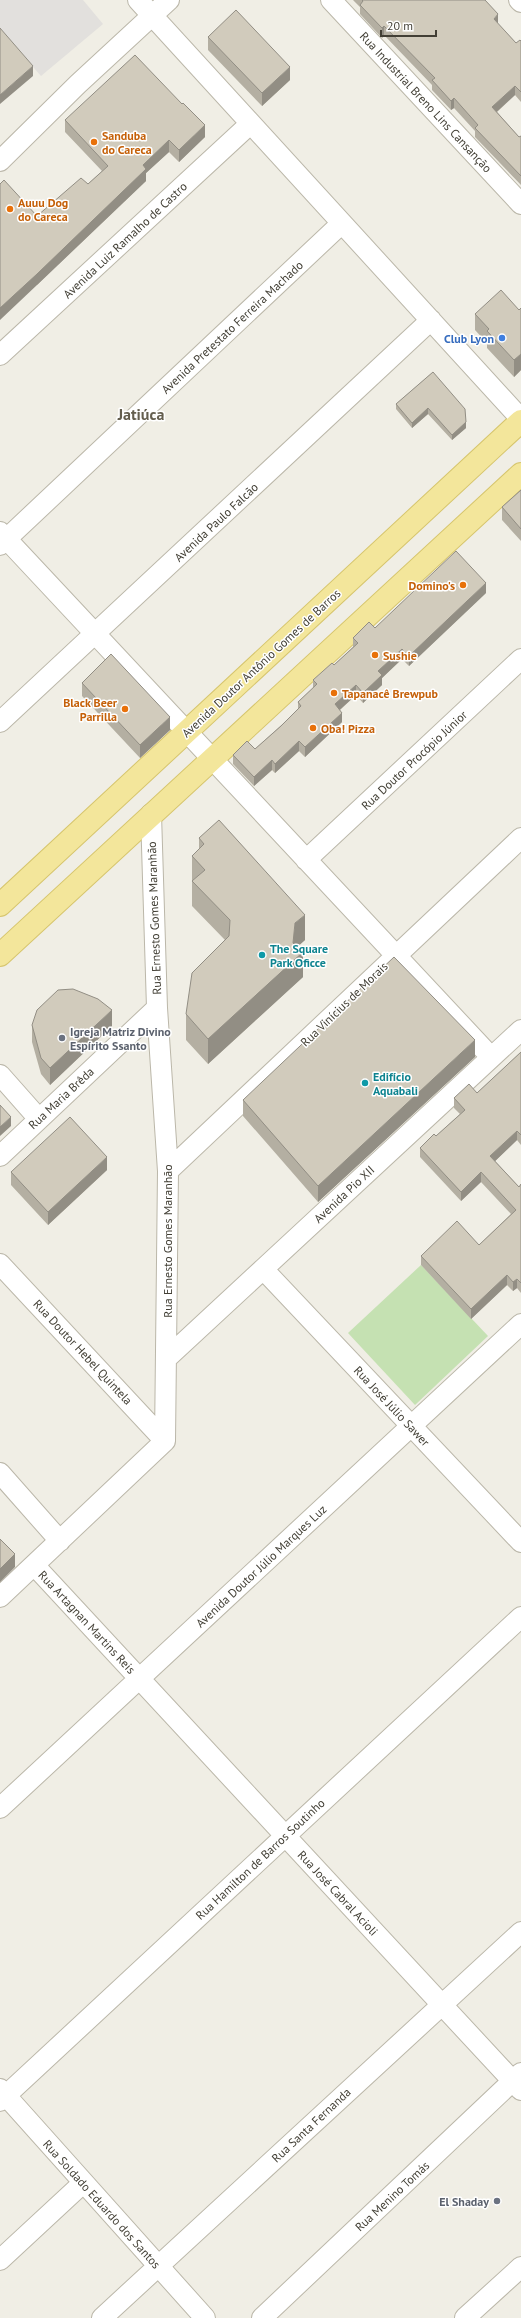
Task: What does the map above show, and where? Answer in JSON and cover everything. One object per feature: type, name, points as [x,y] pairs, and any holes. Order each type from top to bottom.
[{"type":"main road","name":"Avenida Doutor Antônio Gomes de Barros","points":[[0,905],[521,420]]},
{"type":"main road","points":[[0,955],[521,474]]},
{"type":"street","points":[[138,0],[521,420]]},
{"type":"street","points":[[0,161],[78,84],[169,0]]},
{"type":"street","name":"Rua Industrial Breno Lins Cansanção","points":[[331,0],[521,204]]},
{"type":"street","name":"Avenida Luiz Ramalho de Castro","points":[[0,355],[250,124]]},
{"type":"street","name":"Avenida Pretestato Ferreira Machado","points":[[2,539],[342,223]]},
{"type":"street","name":"Avenida Paulo Falcão","points":[[0,722],[431,320]]},
{"type":"street","points":[[2,539],[95,635],[491,1057]]},
{"type":"street","name":"Rua Doutor Procópio Júnior","points":[[306,860],[521,659]]},
{"type":"street","name":"Rua Ernesto Gomes Maranhão","points":[[151,814],[157,1008],[168,1171],[166,1441]]},
{"type":"street","name":"Rua Vinícius de Morais","points":[[168,1171],[395,955],[521,838]]},
{"type":"street","name":"Rua Maria Brêda","points":[[0,1156],[157,1008]]},
{"type":"street","name":"Avenida Pio XII","points":[[167,1358],[521,1030]]},
{"type":"street","points":[[0,1075],[39,1119]]},
{"type":"street","name":"Rua Doutor Hebel Quintela","points":[[0,1264],[166,1441]]},
{"type":"street","name":"Rua José Júlio Sawer","points":[[263,1269],[521,1542]]},
{"type":"street","name":"Avenida Doutor Júlio Marques Luz","points":[[0,1808],[521,1324]]},
{"type":"street","points":[[0,1597],[166,1441]]},
{"type":"street","points":[[0,1473],[60,1541]]},
{"type":"street","name":"Rua Artagnan Martins Reis","points":[[34,1565],[140,1678]]},
{"type":"street","name":"Rua Hamilton de Barros Soutinho","points":[[2,2095],[285,1836],[521,1617]]},
{"type":"street","name":"Rua José Cabral Acioli","points":[[140,1678],[442,2005],[518,2082]]},
{"type":"street","name":"Rua Santa Fernanda","points":[[102,2318],[521,1932]]},
{"type":"street","name":"Rua Menino Tomás","points":[[262,2318],[518,2082]]},
{"type":"street","name":"Rua Soldado Eduardo dos Santos","points":[[2,2095],[205,2318]]},
{"type":"street","points":[[0,2260],[83,2183]]},
{"type":"street","points":[[465,2318],[521,2266]]},
{"type":"green space","points":[[421,1265],[488,1336],[415,1405],[348,1333]]},
{"type":"shaded area","points":[[0,0],[83,0],[103,24],[41,76],[0,29]]},
{"type":"building","points":[[362,0],[485,0],[498,14],[494,19],[516,43],[520,40],[521,41],[521,92],[515,86],[492,107],[519,137],[521,136],[521,176],[475,128],[478,125],[454,98],[451,101],[432,80],[435,78],[384,26],[382,28],[360,5],[363,1]]},
{"type":"building","points":[[236,10],[290,67],[262,93],[208,37]]},
{"type":"building","points":[[0,28],[33,66],[0,95]]},
{"type":"building","points":[[135,55],[182,104],[183,103],[205,125],[179,150],[169,140],[143,165],[146,169],[0,308],[0,184],[4,180],[37,216],[81,178],[88,184],[108,166],[65,120]]},
{"type":"building","name":"Club Lyon","points":[[501,290],[519,310],[521,308],[521,354],[514,360],[487,331],[489,329],[475,314]]},
{"type":"building","points":[[433,372],[465,409],[466,422],[452,435],[428,408],[412,423],[396,404]]},
{"type":"building","points":[[521,490],[521,529],[502,507]]},
{"type":"building","points":[[456,551],[486,583],[409,656],[402,649],[378,671],[382,675],[363,693],[356,685],[335,704],[342,713],[305,747],[299,741],[275,764],[272,760],[254,777],[233,755],[247,741],[255,749],[281,726],[301,706],[298,702],[317,684],[313,680],[332,663],[334,665],[358,643],[353,638],[369,622],[375,628]]},
{"type":"building","name":"Black Beer Parrilla","points":[[111,654],[170,717],[140,745],[82,683]]},
{"type":"building","name":"The Square Park Oficce","points":[[219,820],[305,915],[295,923],[293,943],[303,952],[208,1039],[186,1014],[192,973],[229,936],[230,920],[192,881],[205,870],[192,856],[204,844],[199,838]]},
{"type":"building","name":"Edifício Aquabali","points":[[394,957],[475,1040],[318,1186],[243,1100]]},
{"type":"building","points":[[73,989],[98,999],[112,1010],[50,1068],[41,1058],[32,1025],[37,1010],[58,990]]},
{"type":"building","points":[[521,1052],[521,1135],[517,1131],[490,1156],[519,1187],[521,1184],[521,1283],[517,1279],[513,1282],[507,1275],[471,1309],[421,1256],[457,1221],[479,1245],[516,1210],[481,1172],[461,1192],[420,1148],[434,1134],[436,1136],[465,1110],[454,1098],[469,1084],[477,1093]]},
{"type":"building","points":[[0,1105],[11,1117],[0,1127]]},
{"type":"building","points":[[70,1117],[107,1157],[48,1212],[11,1172]]},
{"type":"building","points":[[0,1539],[15,1554],[0,1569]]},
{"type":"place","name":"Sanduba do Careca","points":[[94,142]]},
{"type":"place","name":"Auuu Dog do Careca","points":[[10,209]]},
{"type":"place","name":"Club Lyon","points":[[502,338]]},
{"type":"place","name":"Domino's","points":[[463,585]]},
{"type":"place","name":"Sushie","points":[[375,655]]},
{"type":"place","name":"Tapanacê Brewpub","points":[[334,693]]},
{"type":"place","name":"Black Beer Parrilla","points":[[125,709]]},
{"type":"place","name":"Oba! Pizza","points":[[313,728]]},
{"type":"place","name":"The Square Park Oficce","points":[[262,955]]},
{"type":"place","name":"Igreja Matriz Divino Espírito Ssanto","points":[[62,1038]]},
{"type":"place","name":"Edifício Aquabali","points":[[365,1083]]},
{"type":"place","name":"El Shaday","points":[[497,2201]]},
{"type":"district","name":"Jatiúca","points":[[141,414]]}]
